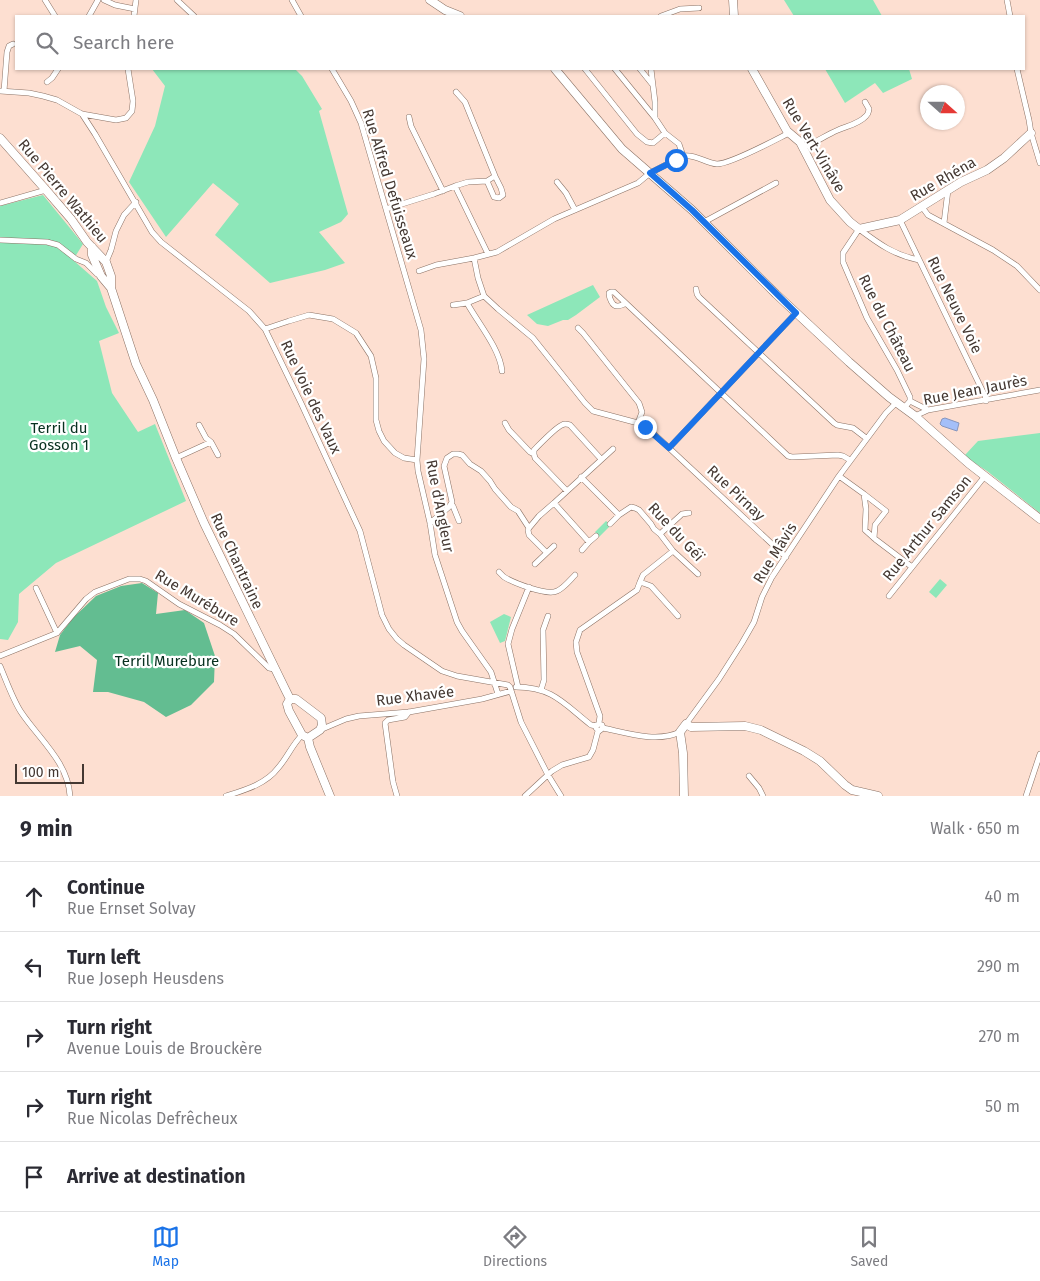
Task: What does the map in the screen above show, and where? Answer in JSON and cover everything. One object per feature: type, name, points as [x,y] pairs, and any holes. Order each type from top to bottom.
[{"type":"street","points":[[45,0],[54,15]]},
{"type":"street","points":[[90,15],[98,0]]},
{"type":"street","points":[[104,0],[115,6],[135,9]]},
{"type":"street","points":[[134,15],[136,0]]},
{"type":"street","points":[[177,0],[193,15]]},
{"type":"street","points":[[292,0],[300,15]]},
{"type":"street","points":[[430,0],[458,15]]},
{"type":"street","points":[[733,0],[734,15]]},
{"type":"street","points":[[1007,0],[1010,15]]},
{"type":"street","points":[[663,15],[680,9],[699,8]]},
{"type":"street","points":[[13,44],[9,46],[7,52],[2,91],[29,93],[47,97],[67,105],[82,114],[116,120],[126,118],[132,111],[133,101],[128,70]]},
{"type":"street","points":[[47,82],[57,70]]},
{"type":"street","name":"Rue Alfred Defuisseaux","points":[[333,70],[351,101],[361,123],[415,310]]},
{"type":"street","points":[[556,70],[622,150],[704,222],[796,313],[865,377],[896,403],[928,410]]},
{"type":"street","points":[[586,70],[636,134],[653,143],[665,133]]},
{"type":"street","points":[[616,70],[665,133],[679,144],[684,156]]},
{"type":"street","points":[[641,70],[652,85]]},
{"type":"street","points":[[651,70],[655,118]]},
{"type":"street","name":"Rue Vert-Vinâve","points":[[753,70],[787,131],[800,142],[830,200],[858,230]]},
{"type":"street","points":[[1017,70],[1029,120],[1030,133],[1040,163]]},
{"type":"street","points":[[456,92],[465,102],[503,195],[499,198],[494,196],[488,181]]},
{"type":"street","points":[[802,148],[866,117],[869,109],[865,102]]},
{"type":"street","name":"Rue Voie des Vaux","points":[[82,114],[136,202],[152,232],[249,311],[265,329],[360,531],[382,615],[389,629],[404,645],[442,671],[510,688]]},
{"type":"street","points":[[409,117],[411,126],[443,191]]},
{"type":"street","points":[[419,271],[436,265],[497,252],[554,219],[638,183],[650,173],[684,156],[695,156],[717,164],[730,161],[790,132]]},
{"type":"street","name":"Rue Rhéna","points":[[858,230],[900,220],[961,182],[993,166],[1030,133]]},
{"type":"street","name":"Rue Pierre Wathieu","points":[[0,138],[106,262]]},
{"type":"street","points":[[386,209],[468,182],[488,181],[495,176]]},
{"type":"street","points":[[557,182],[566,193],[575,210]]},
{"type":"street","points":[[704,222],[776,183]]},
{"type":"street","points":[[455,186],[488,254]]},
{"type":"street","points":[[0,203],[46,190]]},
{"type":"street","points":[[944,223],[948,190]]},
{"type":"street","points":[[86,263],[95,261],[106,262],[112,250],[116,231],[124,215],[136,202]]},
{"type":"street","points":[[922,207],[928,214],[993,250],[1017,266],[1040,290]]},
{"type":"street","name":"Rue Neuve Voie","points":[[900,220],[986,401]]},
{"type":"street","points":[[858,230],[898,255],[919,260]]},
{"type":"street","name":"Rue du Château","points":[[858,230],[843,253],[843,262],[867,318],[910,397],[907,405]]},
{"type":"street","name":"Rue Chantraine","points":[[0,240],[47,242],[58,245],[76,259],[86,263],[96,274],[101,276]]},
{"type":"street","name":"Rue Chantraine","points":[[92,247],[92,256],[101,276],[111,288]]},
{"type":"street","points":[[474,258],[484,296],[537,341],[585,403],[593,411],[638,423],[642,412],[640,406],[578,328]]},
{"type":"street","name":"Rue Chantraine","points":[[106,262],[111,288],[136,364],[204,523],[290,700],[288,704],[289,711],[302,738],[310,747],[330,796]]},
{"type":"street","points":[[696,288],[699,297],[834,423],[853,428],[866,438]]},
{"type":"street","points":[[454,305],[467,303],[484,296]]},
{"type":"street","points":[[467,303],[493,344],[502,362],[502,372]]},
{"type":"street","points":[[625,304],[788,456],[838,455],[850,460]]},
{"type":"street","name":"Rue d'Angleur","points":[[415,310],[421,330],[424,359],[417,460],[435,554],[456,622],[486,664],[498,694]]},
{"type":"street","points":[[669,448],[796,313]]},
{"type":"street","points":[[265,329],[310,315],[333,319],[356,334],[371,356],[376,378],[376,420],[384,442],[395,453],[404,458],[417,460]]},
{"type":"street","name":"Rue Jean Jaurès","points":[[915,416],[928,410],[1040,390]]},
{"type":"street","name":"Rue Mâvis","points":[[686,724],[719,679],[742,643],[754,622],[762,597],[772,578],[850,460],[886,413],[896,403]]},
{"type":"street","points":[[907,405],[915,416],[963,459],[1040,519]]},
{"type":"street","points":[[505,423],[509,430],[567,490]]},
{"type":"street","name":"Rue Pirnay","points":[[638,423],[669,448],[786,557]]},
{"type":"street","points":[[534,454],[534,450],[544,440],[562,424],[567,424],[601,459]]},
{"type":"street","points":[[199,425],[218,455]]},
{"type":"street","points":[[176,458],[211,442]]},
{"type":"street","points":[[529,528],[539,516],[613,449]]},
{"type":"street","points":[[458,521],[451,504],[444,466],[446,458],[453,454],[462,455],[470,464],[481,471],[494,489],[512,508],[518,511],[529,528],[529,535],[546,552]]},
{"type":"street","points":[[839,476],[886,511],[875,525],[874,538]]},
{"type":"street","name":"Rue Arthur Samson","points":[[889,596],[985,476]]},
{"type":"street","points":[[581,477],[619,515],[610,524]]},
{"type":"street","points":[[864,494],[866,509],[865,530],[912,567]]},
{"type":"street","points":[[554,503],[589,542]]},
{"type":"street","points":[[430,523],[451,504]]},
{"type":"street","points":[[866,509],[872,505],[879,505]]},
{"type":"street","name":"Rue du Géï","points":[[619,515],[631,507],[639,510],[674,551],[698,574]]},
{"type":"street","points":[[660,534],[682,514],[689,513]]},
{"type":"street","points":[[865,520],[875,525]]},
{"type":"street","points":[[582,550],[596,536]]},
{"type":"street","points":[[535,564],[554,546]]},
{"type":"street","points":[[525,796],[552,771],[589,757],[593,750],[600,716],[577,652],[576,642],[580,630],[637,590],[643,575],[674,551]]},
{"type":"street","points":[[499,572],[504,577],[547,593],[560,590],[575,575]]},
{"type":"street","name":"Rue Murébure","points":[[0,656],[57,634],[86,599],[95,592],[129,579],[140,579],[146,581],[179,604],[234,634],[275,672]]},
{"type":"street","points":[[640,582],[651,586],[678,616]]},
{"type":"street","points":[[518,686],[508,644],[512,628],[529,587]]},
{"type":"street","points":[[36,588],[57,634]]},
{"type":"street","points":[[541,690],[544,680],[543,630],[548,616]]},
{"type":"street","points":[[0,666],[20,711],[51,750],[66,776],[70,796]]},
{"type":"street","points":[[561,796],[521,722],[510,688],[518,686],[541,690],[559,699],[591,725],[629,734],[671,736],[680,732],[686,724],[691,726],[745,726],[761,730],[820,761],[852,790],[878,796]]},
{"type":"street","name":"Rue Xhavée","points":[[320,730],[335,723],[359,716],[409,712],[482,699],[510,688]]},
{"type":"street","points":[[290,700],[296,699],[325,721],[335,723]]},
{"type":"street","points":[[397,796],[393,782],[385,724],[388,720],[405,717],[409,712]]},
{"type":"street","points":[[226,796],[268,779],[302,738],[320,730],[322,725],[321,718]]},
{"type":"street","points":[[680,732],[683,753],[684,796]]},
{"type":"street","points":[[1026,796],[1040,754]]},
{"type":"street","points":[[749,776],[763,796]]},
{"type":"green space","points":[[784,0],[873,0],[881,15],[793,15]]},
{"type":"green space","points":[[153,70],[296,70],[302,76],[322,109],[319,111],[348,214],[341,222],[319,232],[345,263],[325,270],[270,283],[215,235],[239,204],[213,183],[166,237],[129,182],[155,126],[165,86]]},
{"type":"green space","points":[[826,70],[909,70],[912,79],[883,93],[875,83],[845,103]]},
{"type":"green space","name":"Terril du Gosson 1","points":[[43,195],[83,244],[73,260],[97,281],[106,307],[119,333],[99,341],[112,393],[138,432],[155,424],[186,501],[56,563],[19,594],[18,622],[8,640],[0,639],[0,206]]},
{"type":"green space","points":[[593,285],[600,297],[568,320],[548,326],[537,324],[527,315]]},
{"type":"green space","points":[[1040,433],[1040,513],[965,455],[978,441]]},
{"type":"green space","points":[[606,521],[611,525],[599,537],[595,532]]},
{"type":"green space","points":[[940,579],[947,585],[936,598],[929,592]]},
{"type":"green space","name":"Terril Murebure","points":[[142,583],[158,593],[156,614],[185,610],[204,623],[215,656],[214,682],[191,705],[166,717],[144,702],[108,692],[93,692],[97,660],[80,646],[55,652],[60,635],[73,618],[96,596],[121,586]]},
{"type":"green space","points":[[504,614],[511,617],[505,641],[500,643],[490,622]]},
{"type":"water","points":[[945,418],[959,423],[957,431],[940,424],[942,419]]},
{"type":"route","points":[[645,427],[669,448],[796,313],[692,210],[650,173],[676,160]]}]
